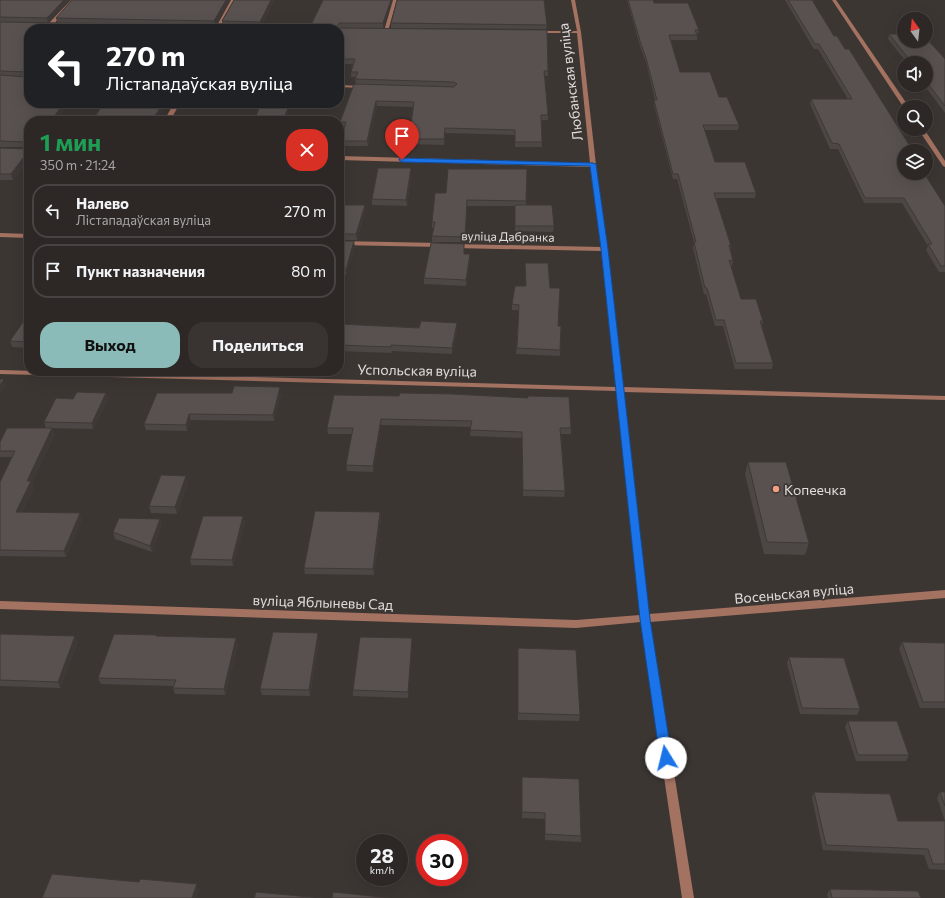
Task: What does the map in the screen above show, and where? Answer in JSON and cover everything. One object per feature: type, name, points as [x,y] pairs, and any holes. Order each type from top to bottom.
[{"type":"street","points":[[44,24],[51,24],[73,0]]},
{"type":"street","points":[[220,24],[234,0]]},
{"type":"street","points":[[386,31],[395,0]]},
{"type":"street","name":"Любанская вуліца","points":[[573,0],[579,32],[645,619],[688,898]]},
{"type":"street","points":[[834,0],[901,100]]},
{"type":"street","points":[[378,31],[394,31]]},
{"type":"street","points":[[532,32],[579,32]]},
{"type":"street","points":[[344,86],[370,87]]},
{"type":"street","points":[[926,136],[945,165]]},
{"type":"street","points":[[344,158],[593,164]]},
{"type":"street","points":[[0,235],[24,236]]},
{"type":"street","name":"вуліца Дабранка","points":[[344,243],[604,249]]},
{"type":"street","name":"Успольская вуліца","points":[[0,372],[24,373]]},
{"type":"street","name":"Успольская вуліца","points":[[154,376],[945,398]]},
{"type":"street","name":"Восеньская вуліца","points":[[645,619],[945,594]]},
{"type":"street","name":"вуліца Яблыневы Сад","points":[[0,605],[576,624],[645,619]]},
{"type":"building","points":[[0,0],[64,0],[47,18],[0,17]]},
{"type":"building","points":[[72,0],[226,0],[214,21],[56,18]]},
{"type":"building","points":[[234,0],[271,0],[260,22],[222,21]]},
{"type":"building","points":[[323,0],[391,0],[383,23],[311,24]]},
{"type":"building","points":[[397,0],[544,0],[547,25],[391,23]]},
{"type":"building","points":[[628,0],[653,0],[654,3],[688,3],[699,30],[695,30],[697,35],[669,35],[680,72],[710,72],[719,97],[727,97],[739,125],[703,125],[715,162],[745,162],[756,193],[714,193],[731,246],[729,245],[733,261],[729,260],[741,299],[756,299],[763,321],[760,321],[773,363],[736,363],[724,320],[716,320],[707,288],[705,288],[694,242],[696,242],[678,174],[673,174],[654,100],[657,100]]},
{"type":"building","points":[[788,0],[812,0],[834,36],[837,36],[845,49],[849,49],[897,126],[897,136],[904,136],[909,144],[897,144],[897,180],[928,180],[945,206],[945,266],[941,266],[928,244],[932,244],[904,198],[865,198],[839,144],[832,143],[811,99],[852,99],[819,44],[815,44]]},
{"type":"building","points":[[0,22],[129,24],[24,24],[24,72],[0,71]]},
{"type":"building","points":[[344,28],[547,30],[548,71],[544,71],[548,115],[541,115],[542,142],[515,142],[515,130],[445,128],[444,139],[409,139],[414,102],[376,101],[367,141],[344,141],[346,122],[344,122],[344,116],[342,116],[354,84],[454,87],[457,84],[454,82],[355,79],[358,72],[351,72],[355,59],[344,59]]},
{"type":"building","points":[[889,34],[897,34],[897,44]]},
{"type":"building","points":[[933,46],[945,59],[945,106],[933,90],[933,56],[906,56],[900,48],[933,48]]},
{"type":"building","points":[[0,75],[24,77],[24,108],[60,108],[55,116],[24,116],[24,142],[0,141]]},
{"type":"building","points":[[101,108],[160,108],[155,116],[95,116]]},
{"type":"building","points":[[259,108],[288,108],[285,116],[256,116]]},
{"type":"building","points":[[0,148],[24,149],[24,157],[11,174],[0,174]]},
{"type":"building","points":[[378,168],[411,168],[406,200],[372,199]]},
{"type":"building","points":[[448,169],[527,169],[526,201],[467,200],[465,237],[432,236],[435,222],[432,222],[435,193],[446,193]]},
{"type":"building","points":[[344,205],[365,205],[356,234],[344,234]]},
{"type":"building","points":[[515,205],[552,205],[554,226],[515,226]]},
{"type":"building","points":[[344,241],[354,241],[346,270],[344,270]]},
{"type":"building","points":[[431,243],[464,244],[464,254],[470,254],[466,280],[424,278]]},
{"type":"building","points":[[525,263],[548,263],[550,288],[560,288],[558,326],[561,326],[560,350],[517,348],[519,305],[512,304],[515,286],[526,286]]},
{"type":"building","points":[[24,320],[24,342],[10,341]]},
{"type":"building","points":[[421,321],[457,323],[452,348],[391,345],[391,347],[344,345],[344,324],[419,328]]},
{"type":"building","points":[[0,379],[4,379],[0,386]]},
{"type":"building","points":[[234,386],[280,387],[273,415],[189,414],[186,425],[144,424],[157,393],[232,393]]},
{"type":"building","points":[[77,392],[106,393],[92,423],[44,422],[56,398],[73,399]]},
{"type":"building","points":[[400,393],[528,398],[528,396],[569,397],[571,428],[560,428],[565,491],[523,490],[522,432],[470,430],[472,421],[381,419],[373,466],[346,465],[353,428],[327,428],[334,395],[399,396]]},
{"type":"building","points":[[7,428],[52,428],[27,481],[31,481],[16,512],[80,513],[64,551],[0,550],[0,482],[15,451],[0,451],[0,442]]},
{"type":"building","points":[[748,462],[786,462],[809,543],[767,542]]},
{"type":"building","points":[[161,475],[186,476],[175,507],[149,506]]},
{"type":"building","points":[[315,511],[380,512],[373,569],[304,568]]},
{"type":"building","points":[[203,516],[243,516],[232,560],[190,559]]},
{"type":"building","points":[[119,518],[160,519],[150,546],[113,532]]},
{"type":"building","points":[[273,632],[318,633],[309,690],[260,689]]},
{"type":"building","points":[[0,634],[75,636],[58,682],[0,680]]},
{"type":"building","points":[[114,634],[236,638],[224,689],[173,688],[176,680],[98,678]]},
{"type":"building","points":[[360,637],[412,638],[408,692],[353,690]]},
{"type":"building","points":[[902,642],[945,643],[945,702],[923,702]]},
{"type":"building","points":[[518,648],[576,650],[580,715],[518,713]]},
{"type":"building","points":[[789,657],[844,658],[860,709],[802,708]]},
{"type":"building","points":[[848,721],[897,721],[909,755],[858,755]]},
{"type":"building","points":[[522,777],[579,779],[581,836],[545,834],[545,813],[522,812]]},
{"type":"building","points":[[814,792],[890,794],[898,821],[945,821],[945,864],[933,864],[928,849],[826,845]]},
{"type":"building","points":[[940,792],[945,792],[945,806]]},
{"type":"building","points":[[52,874],[139,882],[140,879],[197,884],[192,898],[42,898]]},
{"type":"building","points":[[830,889],[918,891],[921,898],[832,898]]},
{"type":"building","points":[[256,892],[321,898],[254,898]]},
{"type":"building","points":[[333,892],[390,898],[332,898]]},
{"type":"place","name":"Копеечка","points":[[776,489]]},
{"type":"route","points":[[402,160],[593,164],[604,249],[618,388],[645,619],[666,758]]}]
